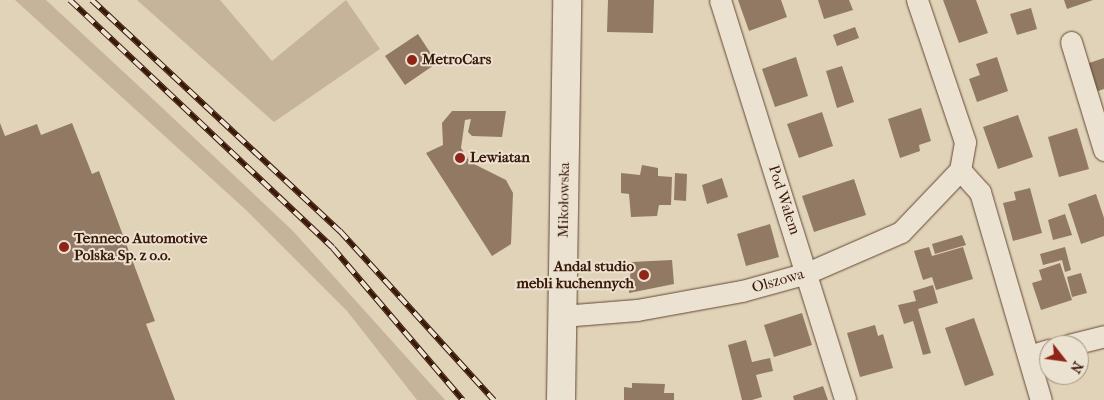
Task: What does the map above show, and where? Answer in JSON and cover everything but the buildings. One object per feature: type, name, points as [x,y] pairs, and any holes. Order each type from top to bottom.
[{"type":"main road","name":"Mikołowska","points":[[561,400],[567,0]]},
{"type":"street","name":"Pod Wałem","points":[[720,0],[807,273],[845,400]]},
{"type":"street","points":[[917,0],[965,142],[960,170],[980,192],[1041,400]]},
{"type":"street","points":[[1071,42],[1104,150]]},
{"type":"street","name":"Olszowa","points":[[562,316],[637,310],[742,291],[807,273],[902,232],[960,170]]},
{"type":"street","points":[[1089,340],[1104,336]]},
{"type":"street","points":[[1029,356],[1039,353]]},
{"type":"shaded area","points":[[15,0],[46,0],[156,102],[292,230],[445,400],[417,400],[347,311],[246,210]]},
{"type":"shaded area","points":[[137,0],[220,0],[272,61],[346,0],[380,49],[274,122]]},
{"type":"railway","points":[[70,0],[333,248],[463,400]]},
{"type":"railway","points":[[92,0],[340,231],[494,400]]},
{"type":"place","name":"MetroCars","points":[[412,60]]},
{"type":"place","name":"Lewiatan","points":[[460,158]]},
{"type":"place","name":"Tenneco Automotive Polska Sp. z o.o.","points":[[64,247]]},
{"type":"place","name":"Andal studio mebli kuchennych","points":[[644,275]]}]
